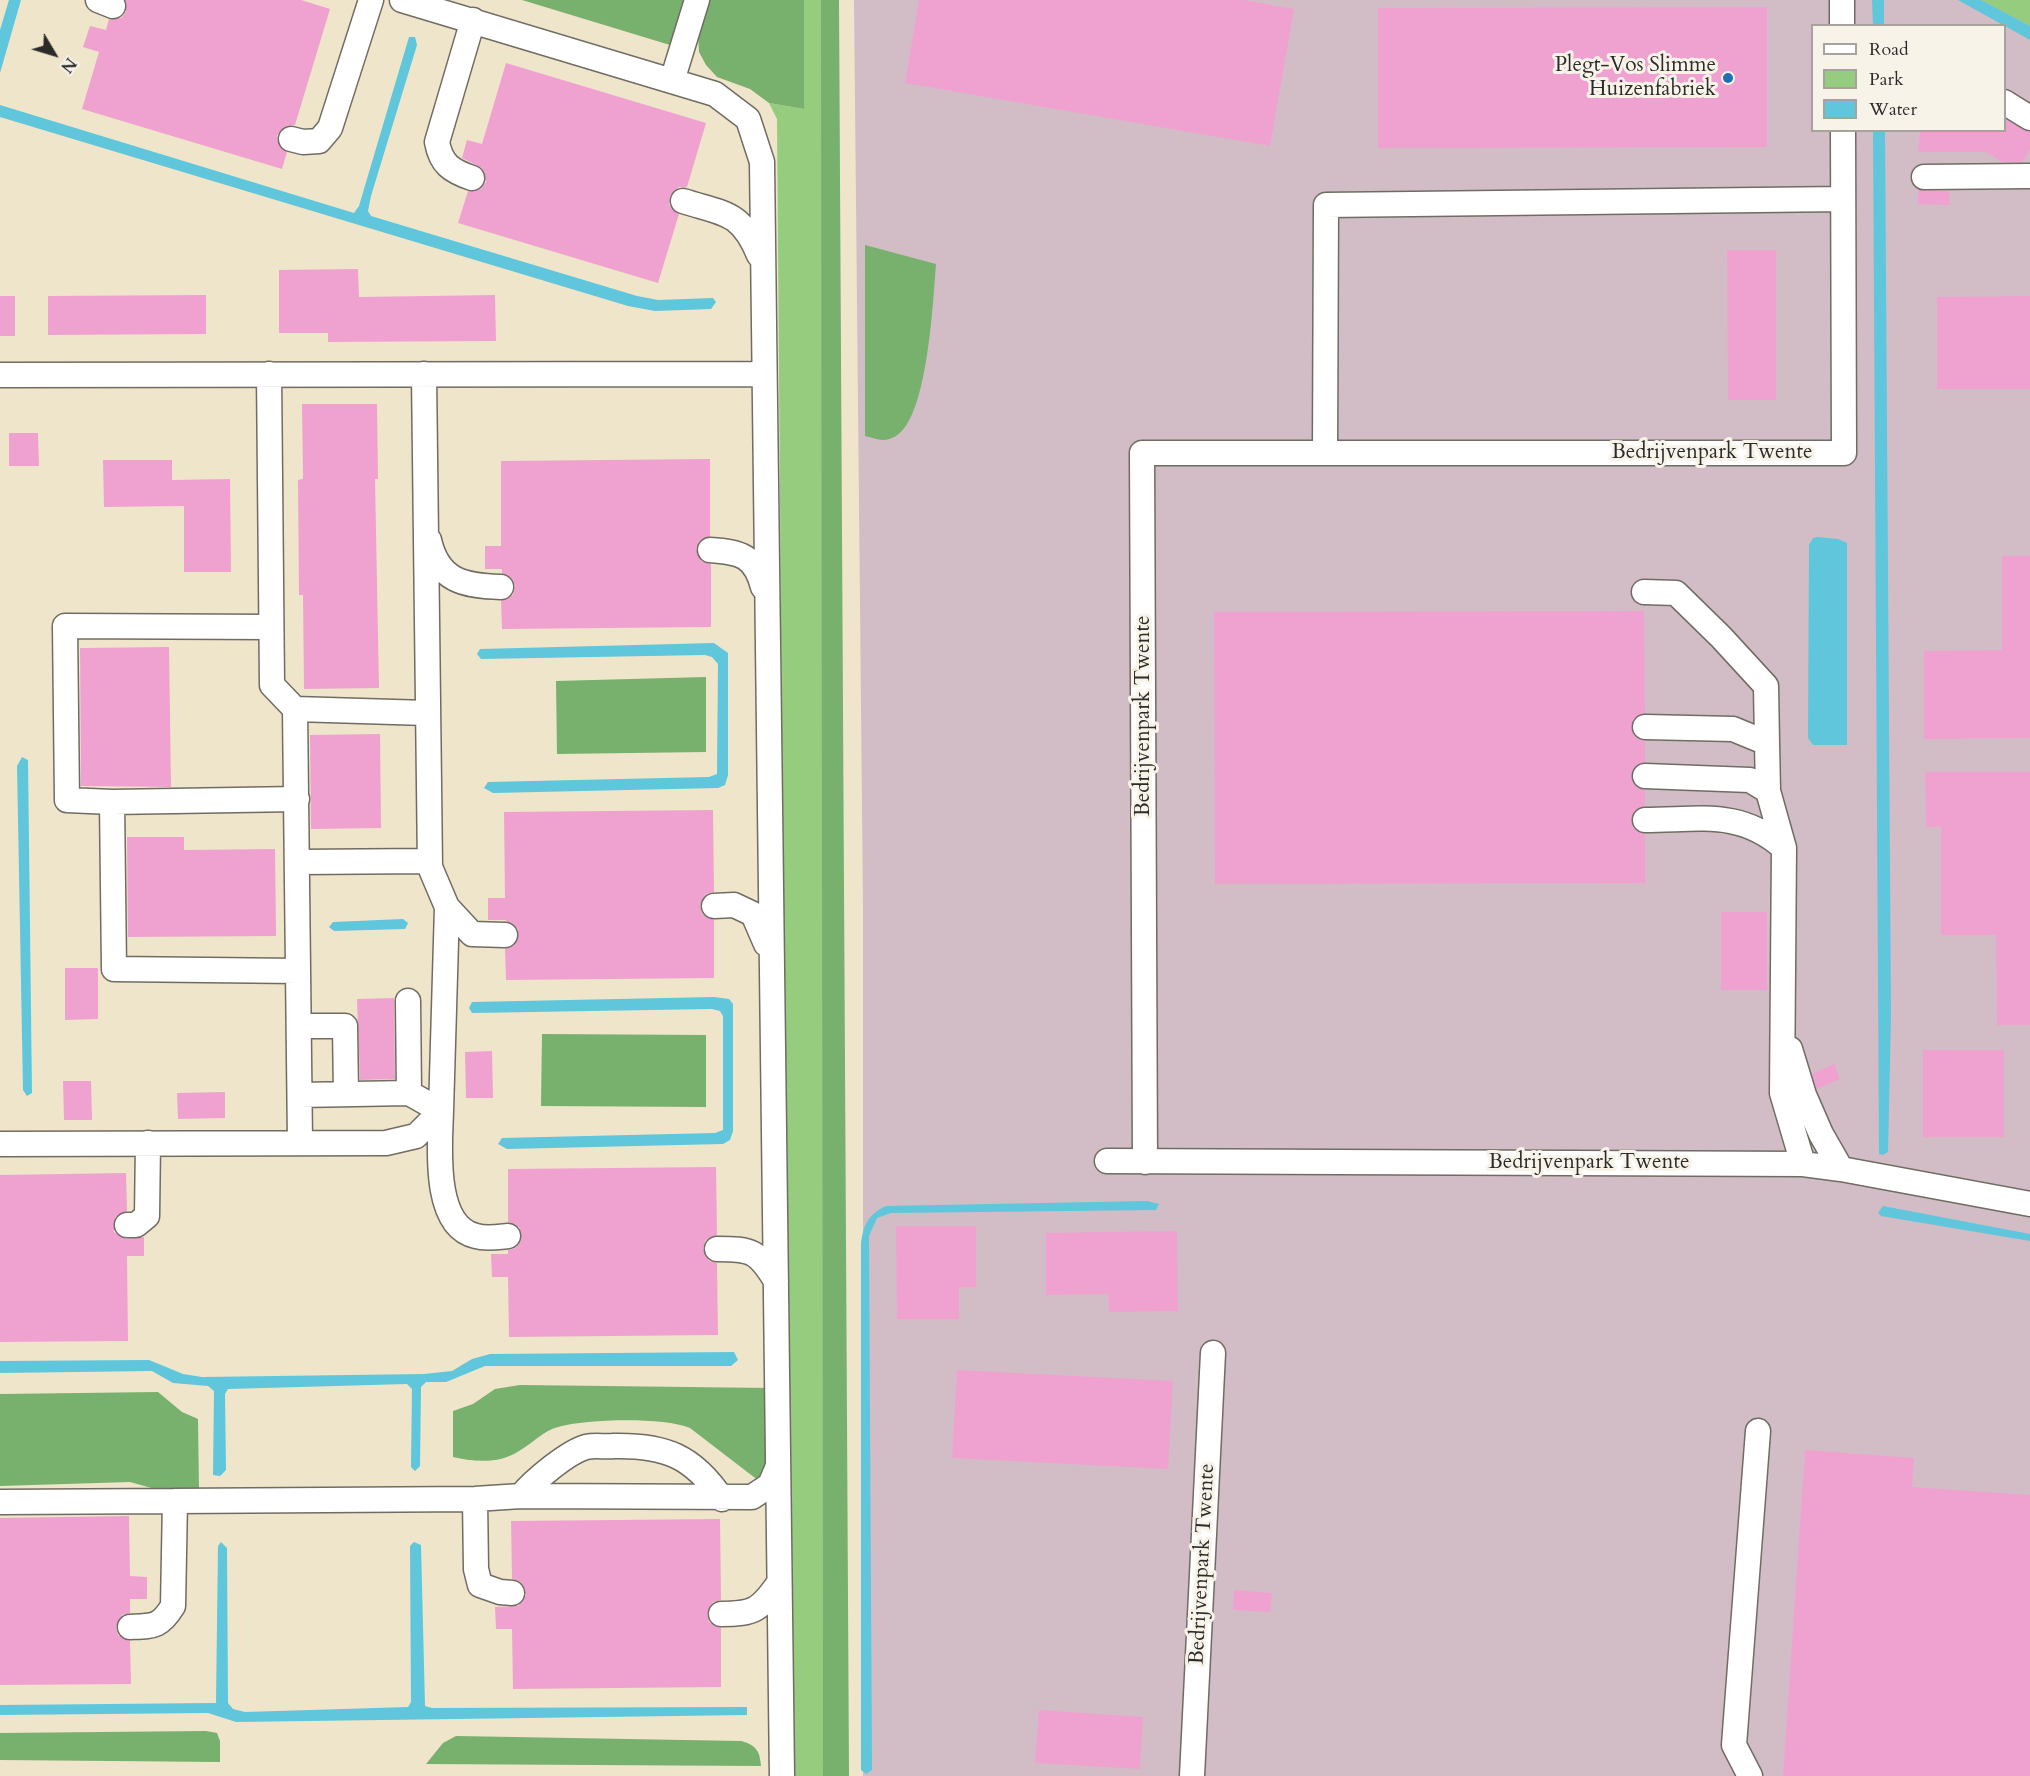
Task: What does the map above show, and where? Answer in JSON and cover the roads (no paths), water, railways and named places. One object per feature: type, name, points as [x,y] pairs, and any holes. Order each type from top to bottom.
[{"type":"street","points":[[291,139],[303,142],[319,141],[330,128],[370,0]]},
{"type":"street","points":[[402,0],[715,94],[748,119],[762,162],[779,1539],[775,1774]]},
{"type":"street","points":[[672,81],[697,0]]},
{"type":"street","points":[[1842,0],[1842,24]]},
{"type":"street","points":[[472,20],[437,142],[440,158],[453,171],[472,178]]},
{"type":"street","points":[[2006,103],[2030,118]]},
{"type":"street","name":"Bedrijvenpark Twente","points":[[1145,1162],[1142,453],[1844,453],[1843,132]]},
{"type":"street","points":[[1924,177],[2030,176]]},
{"type":"street","points":[[1325,453],[1326,205],[1843,199]]},
{"type":"street","points":[[683,201],[727,214],[739,222],[749,231],[762,262]]},
{"type":"street","points":[[269,374],[272,685],[295,709],[300,1143]]},
{"type":"street","points":[[423,374],[430,861],[447,907],[440,1179],[456,1222],[474,1236],[508,1236]]},
{"type":"street","points":[[0,375],[763,374]]},
{"type":"street","points":[[426,521],[432,552],[444,570],[461,584],[501,587]]},
{"type":"street","points":[[710,550],[731,551],[747,558],[758,569],[766,598]]},
{"type":"street","points":[[1644,592],[1676,593],[1766,686],[1768,791],[1784,848],[1782,1093],[1803,1164]]},
{"type":"street","points":[[271,627],[65,626],[67,800],[112,802],[297,799]]},
{"type":"street","points":[[295,709],[427,712]]},
{"type":"street","points":[[1645,727],[1733,729],[1767,743]]},
{"type":"street","points":[[1645,776],[1742,778],[1768,791]]},
{"type":"street","points":[[112,802],[114,969],[298,971]]},
{"type":"street","points":[[1645,820],[1733,820],[1764,831],[1784,848]]},
{"type":"street","points":[[298,862],[430,861]]},
{"type":"street","points":[[714,906],[734,905],[753,914],[765,940],[771,967]]},
{"type":"street","points":[[447,907],[472,934],[505,935]]},
{"type":"street","points":[[408,1002],[409,1092]]},
{"type":"street","points":[[299,1026],[345,1026],[346,1093]]},
{"type":"street","points":[[1784,1029],[1804,1095],[1821,1134],[1841,1169]]},
{"type":"street","points":[[300,1095],[409,1092],[441,1111]]},
{"type":"street","points":[[0,1144],[386,1143],[416,1136],[441,1111]]},
{"type":"street","points":[[127,1225],[136,1224],[147,1216],[148,1143]]},
{"type":"street","name":"Bedrijvenpark Twente","points":[[1107,1161],[1803,1164],[2030,1204]]},
{"type":"street","points":[[717,1249],[744,1249],[762,1257],[776,1281]]},
{"type":"street","name":"Bedrijvenpark Twente","points":[[1192,1776],[1213,1353]]},
{"type":"street","points":[[1750,1776],[1734,1745],[1758,1431]]},
{"type":"street","points":[[521,1496],[535,1478],[585,1447],[629,1446],[670,1451],[707,1476],[722,1499]]},
{"type":"street","points":[[0,1502],[476,1499],[521,1496],[722,1499],[752,1497],[770,1485],[778,1466]]},
{"type":"street","points":[[752,1497],[770,1516],[779,1539]]},
{"type":"street","points":[[476,1499],[476,1569],[480,1585],[500,1592],[512,1593]]},
{"type":"street","points":[[130,1627],[152,1626],[164,1620],[173,1606],[175,1501]]},
{"type":"street","points":[[721,1614],[746,1614],[766,1601],[779,1583]]},
{"type":"water","points":[[9,0],[21,0],[0,73],[0,30]]},
{"type":"water","points":[[1872,0],[1884,0],[1884,24],[1873,24]]},
{"type":"water","points":[[1958,0],[1981,0],[2030,26],[2030,40],[2006,27],[2006,24],[2001,24]]},
{"type":"water","points":[[409,37],[415,37],[417,45],[371,196],[368,211],[371,216],[637,296],[658,300],[713,298],[716,302],[711,309],[655,311],[628,306],[0,117],[0,105],[354,213],[359,206]]},
{"type":"water","points":[[1873,132],[1885,132],[1891,1016],[1888,1152],[1883,1155],[1879,1154]]},
{"type":"water","points":[[1813,538],[1838,539],[1847,543],[1847,745],[1813,745],[1808,738],[1809,545]]},
{"type":"water","points":[[714,643],[728,653],[728,775],[725,785],[718,788],[493,793],[484,788],[488,782],[709,777],[717,774],[718,664],[712,657],[705,655],[481,659],[477,654],[480,649]]},
{"type":"water","points":[[22,757],[28,760],[32,1093],[27,1096],[23,1090],[17,766]]},
{"type":"water","points":[[403,919],[408,923],[405,929],[334,931],[329,927],[333,922]]},
{"type":"water","points":[[714,997],[729,999],[733,1004],[733,1131],[730,1140],[723,1144],[507,1149],[498,1144],[502,1138],[715,1133],[723,1130],[723,1016],[720,1011],[712,1009],[472,1013],[469,1008],[472,1002]]},
{"type":"water","points":[[1147,1201],[1159,1204],[1156,1210],[891,1213],[877,1218],[869,1236],[872,1770],[866,1774],[861,1770],[861,1244],[865,1226],[875,1213],[886,1206]]},
{"type":"water","points":[[1883,1206],[2030,1234],[2030,1241],[1881,1216],[1878,1213]]},
{"type":"water","points":[[734,1352],[738,1360],[731,1366],[485,1366],[446,1382],[426,1382],[421,1387],[420,1466],[415,1471],[411,1467],[412,1389],[407,1384],[228,1389],[225,1394],[226,1470],[220,1476],[213,1475],[214,1391],[208,1386],[173,1383],[152,1371],[0,1373],[0,1361],[149,1360],[183,1374],[202,1377],[424,1374],[452,1371],[472,1359],[490,1354]]},
{"type":"water","points":[[221,1542],[227,1548],[228,1703],[233,1709],[245,1712],[408,1707],[411,1702],[410,1546],[414,1542],[421,1545],[425,1706],[432,1708],[747,1707],[747,1715],[236,1722],[208,1713],[0,1715],[0,1705],[216,1703],[218,1546]]},
{"type":"place","name":"Plegt-Vos Slimme Huizenfabriek","points":[[1728,78]]}]
